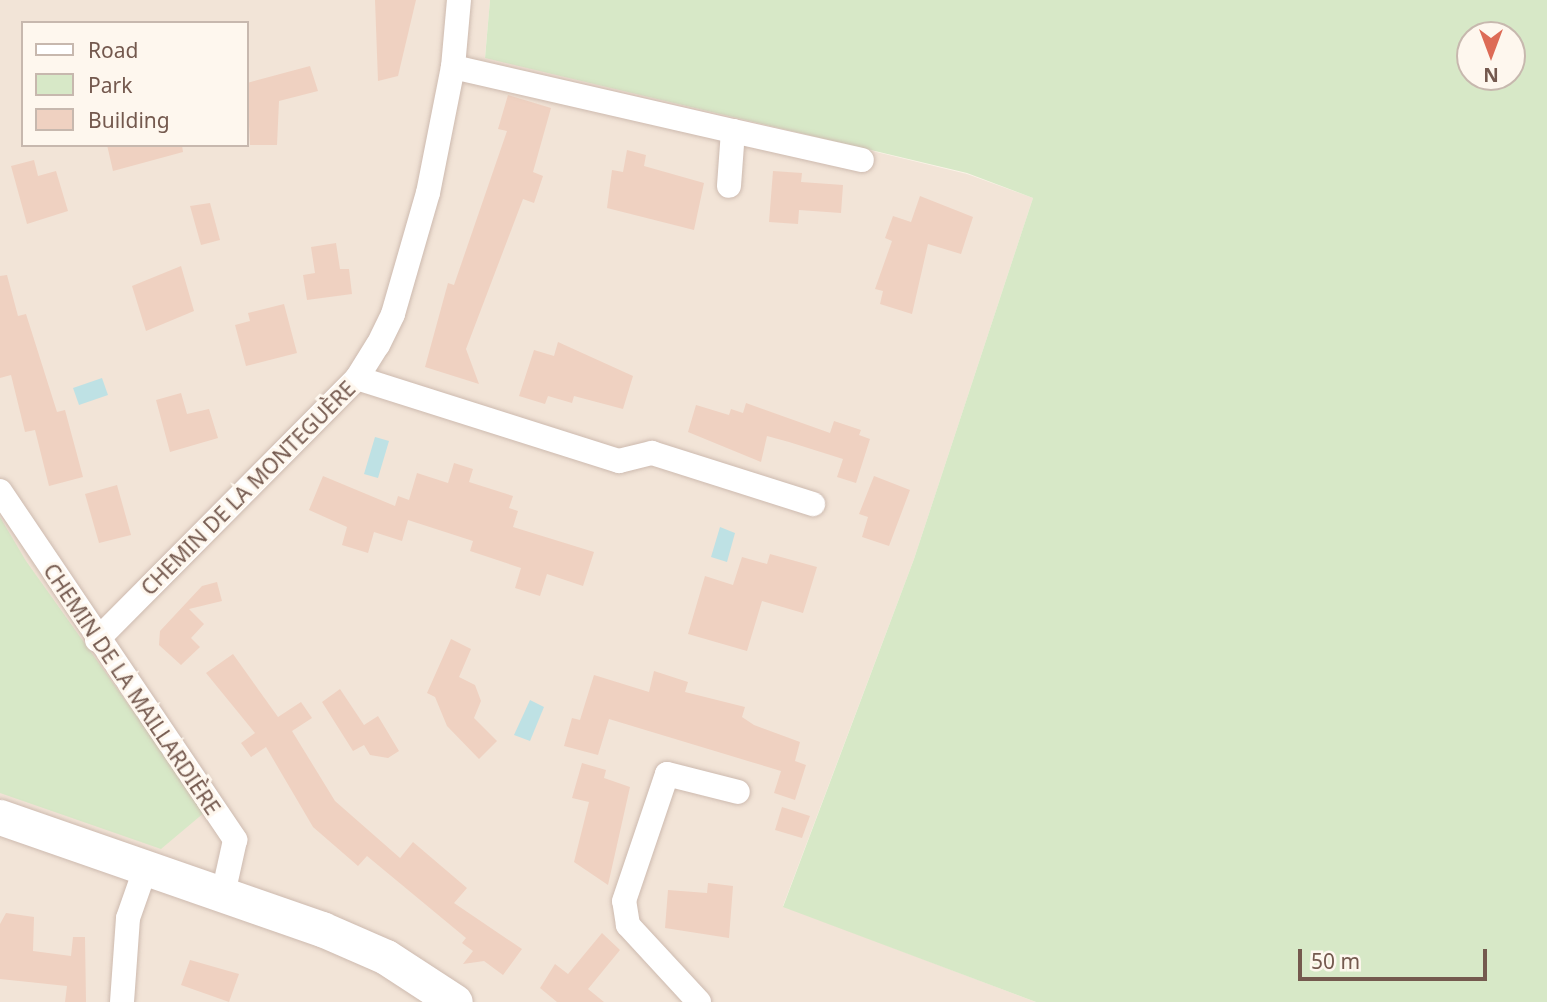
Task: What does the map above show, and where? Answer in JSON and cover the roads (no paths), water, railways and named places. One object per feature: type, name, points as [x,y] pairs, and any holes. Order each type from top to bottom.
[{"type":"main road","points":[[0,817],[223,894],[386,957],[455,1002]]},
{"type":"street","name":"CHEMIN DE LA MONTEGUÈRE","points":[[97,640],[357,378],[393,314],[428,193],[453,67],[459,0]]},
{"type":"street","points":[[453,67],[862,160]]},
{"type":"street","points":[[729,186],[733,131]]},
{"type":"street","points":[[357,378],[619,461],[652,453],[813,504]]},
{"type":"street","name":"CHEMIN DE LA MAILLARDIÈRE","points":[[0,491],[97,640],[234,840],[223,894]]},
{"type":"street","points":[[699,1002],[628,925],[624,901],[667,774],[738,792]]},
{"type":"street","points":[[122,1002],[128,918],[162,872]]},
{"type":"water","points":[[102,378],[108,395],[79,405],[73,388]]},
{"type":"water","points":[[375,437],[389,441],[378,478],[364,474]]},
{"type":"water","points":[[720,527],[735,533],[727,562],[711,557]]},
{"type":"water","points":[[530,700],[544,707],[530,741],[514,735]]}]
